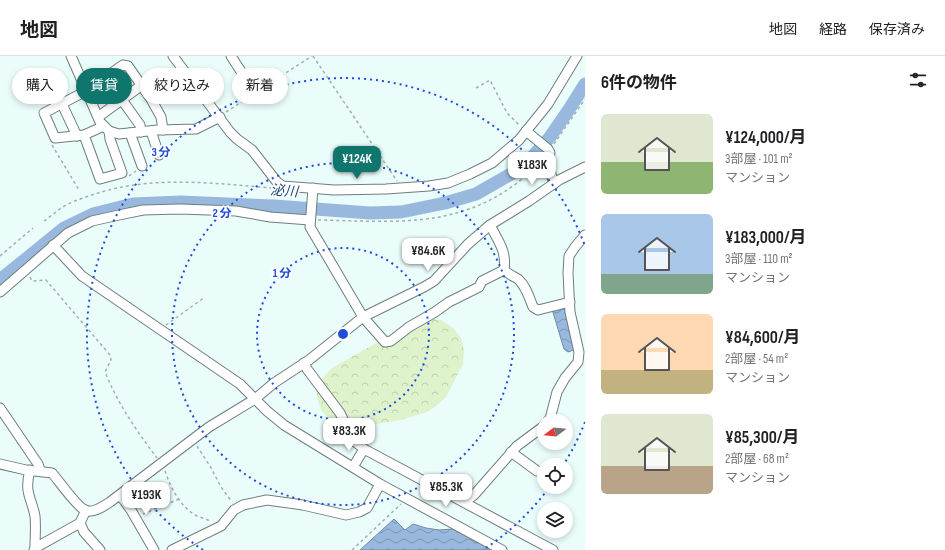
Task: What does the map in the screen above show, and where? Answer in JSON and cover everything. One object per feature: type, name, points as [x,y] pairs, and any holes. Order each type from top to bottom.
[{"type":"street","points":[[71,56],[76,68]]},
{"type":"street","points":[[173,56],[230,132],[236,139],[252,150],[280,184],[312,191],[369,190],[429,186],[448,183],[470,174],[492,162],[519,140],[530,134],[577,56]]},
{"type":"street","points":[[231,56],[239,68]]},
{"type":"street","points":[[119,68],[123,65],[128,66],[129,68]]},
{"type":"street","points":[[132,72],[140,83]]},
{"type":"street","points":[[92,104],[106,129],[122,173],[100,179],[81,136],[62,104],[44,113],[55,138],[81,136],[106,129],[119,134],[146,131],[196,129],[220,118]]},
{"type":"street","points":[[98,117],[116,104]]},
{"type":"street","points":[[125,104],[146,131],[159,155]]},
{"type":"street","points":[[153,104],[161,117],[163,130]]},
{"type":"street","points":[[130,133],[142,166]]},
{"type":"street","points":[[530,134],[549,151],[547,161],[554,184]]},
{"type":"street","points":[[0,464],[30,470],[52,472],[76,502],[86,510],[91,511],[101,508],[192,440],[255,399],[274,383],[304,363],[363,318],[434,281],[468,244],[490,225],[554,184],[585,167]]},
{"type":"street","points":[[312,191],[310,227],[363,318],[385,342],[391,341],[409,327],[450,302],[479,287],[482,281],[504,270]]},
{"type":"street","points":[[0,292],[52,245],[68,233],[92,221],[143,210],[180,209],[228,211],[270,217],[310,218]]},
{"type":"street","points":[[490,225],[502,246],[504,270]]},
{"type":"street","points":[[551,414],[557,392],[565,378],[578,362],[578,341],[570,312],[568,273],[569,256],[585,235]]},
{"type":"street","points":[[52,245],[82,276],[240,384],[275,418],[380,484],[502,550]]},
{"type":"street","points":[[504,270],[522,283],[528,293],[533,307],[538,310],[570,302]]},
{"type":"street","points":[[304,363],[340,413],[353,440],[364,449],[553,550]]},
{"type":"street","points":[[0,408],[38,464],[40,470]]},
{"type":"street","points":[[465,502],[517,446],[537,431]]},
{"type":"street","points":[[353,467],[364,449]]},
{"type":"street","points":[[511,452],[537,470]]},
{"type":"street","points":[[30,470],[27,483],[27,493],[35,519],[34,549]]},
{"type":"street","points":[[172,550],[221,526],[236,508],[248,504],[267,500],[303,505],[346,514],[359,512],[367,508],[380,484]]},
{"type":"street","points":[[120,495],[131,510],[154,550]]},
{"type":"street","points":[[34,549],[80,523],[86,510]]},
{"type":"street","points":[[80,523],[84,532],[100,550]]},
{"type":"path","points":[[288,72],[313,56],[401,188]]},
{"type":"path","points":[[476,88],[490,80],[507,113],[530,134]]},
{"type":"path","points":[[310,218],[379,222],[426,220],[438,218],[484,204],[518,183],[549,151],[585,99]]},
{"type":"path","points":[[220,118],[240,104]]},
{"type":"path","points":[[44,221],[66,205],[124,186],[175,182],[275,188],[280,184]]},
{"type":"path","points":[[0,256],[33,228]]},
{"type":"path","points":[[26,269],[32,281],[46,280],[110,355],[111,360],[105,372],[111,387],[132,425],[164,467],[179,499],[188,510],[197,516],[221,526]]},
{"type":"path","points":[[160,330],[205,297]]},
{"type":"path","points":[[192,440],[236,508]]},
{"type":"path","points":[[352,550],[407,498]]},
{"type":"path","points":[[136,519],[145,513],[179,499]]},
{"type":"green space","points":[[429,318],[441,320],[453,328],[461,338],[464,350],[463,364],[446,397],[427,412],[401,420],[376,424],[346,425],[330,420],[321,410],[317,398],[317,391],[318,383],[332,368],[408,325]]},
{"type":"water","points":[[567,307],[577,349],[568,352],[564,349],[552,309]]},
{"type":"water","points":[[394,519],[405,530],[413,524],[439,530],[453,529],[493,550],[360,550]]},
{"type":"waterway","name":"泌川","points":[[0,280],[64,228],[93,214],[133,204],[181,202],[274,206],[370,213],[401,212],[445,203],[476,194],[511,174],[532,157],[550,137],[585,84]]}]
